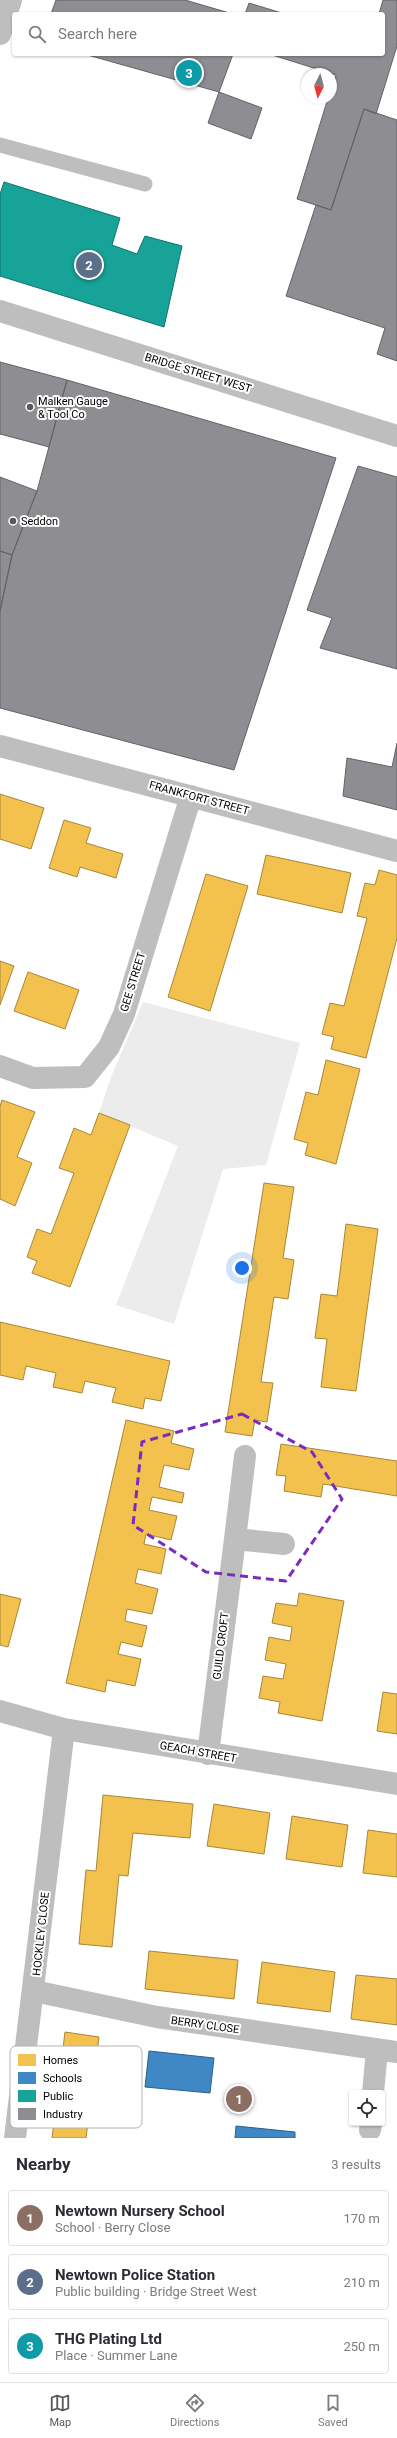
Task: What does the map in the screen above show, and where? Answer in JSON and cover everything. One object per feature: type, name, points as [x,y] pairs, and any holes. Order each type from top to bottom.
[{"type":"street","points":[[0,34],[10,0]]},
{"type":"street","name":"BRIDGE STREET WEST","points":[[0,311],[397,436]]},
{"type":"street","name":"FRANKFORT STREET","points":[[0,746],[397,851]]},
{"type":"street","name":"GEE STREET","points":[[0,1066],[33,1078],[85,1077],[110,1047],[124,1014],[191,796]]},
{"type":"street","name":"GUILD CROFT","points":[[208,1754],[245,1456]]},
{"type":"street","points":[[235,1539],[284,1544]]},
{"type":"street","name":"GEACH STREET","points":[[0,1711],[64,1729],[397,1784]]},
{"type":"street","name":"HOCKLEY CLOSE","points":[[27,2046],[64,1729]]},
{"type":"street","name":"BERRY CLOSE","points":[[34,1990],[157,2018],[387,2051],[374,2090]]},
{"type":"street","name":"HOCKLEY CLOSE","points":[[16,2138],[17,2128]]},
{"type":"lane","points":[[0,145],[145,184]]},
{"type":"highlighted area","points":[[242,1414],[312,1452],[342,1499],[286,1581],[206,1572],[133,1525],[142,1442]]},
{"type":"shaded area","points":[[143,1002],[300,1043],[266,1165],[223,1169],[174,1324],[116,1305],[178,1146],[99,1113],[111,1077]]},
{"type":"building: Homes","points":[[0,794],[44,808],[31,849],[0,839]]},
{"type":"building: Homes","points":[[64,820],[91,828],[86,843],[123,854],[116,878],[80,867],[77,877],[49,868]]},
{"type":"building: Homes","points":[[266,855],[351,873],[342,913],[257,894]]},
{"type":"building: Homes","points":[[379,870],[397,875],[397,938],[366,1058],[331,1049],[334,1037],[322,1034],[330,1003],[344,1006],[367,918],[357,916],[365,883],[375,885]]},
{"type":"building: Homes","points":[[206,874],[248,886],[210,1011],[168,997]]},
{"type":"building: Homes","points":[[0,961],[14,966],[0,1005]]},
{"type":"building: Homes","points":[[28,972],[79,990],[65,1029],[14,1011]]},
{"type":"building: Homes","points":[[326,1060],[360,1069],[336,1164],[305,1155],[308,1143],[294,1139],[306,1092],[318,1095]]},
{"type":"building: Homes","points":[[2,1100],[35,1112],[17,1157],[32,1163],[15,1206],[0,1199],[0,1106]]},
{"type":"building: Homes","points":[[99,1113],[130,1125],[70,1287],[32,1273],[37,1261],[27,1257],[37,1229],[51,1234],[74,1173],[59,1168],[74,1128],[91,1135]]},
{"type":"building: Homes","points":[[264,1183],[294,1187],[283,1258],[294,1260],[288,1299],[274,1297],[261,1382],[273,1383],[267,1422],[255,1420],[252,1436],[225,1432]]},
{"type":"building: Homes","points":[[346,1224],[378,1229],[356,1391],[321,1387],[327,1339],[315,1338],[321,1294],[337,1296]]},
{"type":"building: Homes","points":[[0,1322],[170,1361],[161,1401],[145,1398],[143,1409],[112,1402],[116,1388],[85,1381],[82,1393],[53,1387],[56,1373],[26,1366],[23,1380],[0,1375]]},
{"type":"building: Homes","points":[[126,1420],[174,1431],[171,1443],[194,1449],[189,1470],[164,1465],[159,1487],[184,1493],[182,1503],[152,1497],[149,1510],[177,1516],[171,1540],[146,1534],[144,1544],[166,1549],[161,1574],[138,1569],[135,1583],[158,1589],[152,1614],[127,1609],[125,1621],[147,1626],[142,1647],[121,1642],[118,1654],[141,1659],[135,1686],[107,1680],[105,1692],[66,1683]]},
{"type":"building: Homes","points":[[281,1444],[397,1461],[397,1496],[323,1484],[321,1497],[284,1491],[286,1476],[276,1475]]},
{"type":"building: Homes","points":[[299,1593],[344,1601],[322,1721],[278,1713],[280,1702],[259,1698],[263,1676],[283,1679],[286,1664],[265,1660],[269,1637],[290,1641],[292,1627],[272,1623],[276,1603],[297,1606]]},
{"type":"building: Homes","points":[[0,1594],[21,1599],[8,1647],[0,1645]]},
{"type":"building: Homes","points":[[383,1692],[397,1694],[397,1734],[377,1731]]},
{"type":"building: Homes","points":[[103,1795],[193,1804],[190,1838],[133,1833],[128,1876],[119,1875],[112,1947],[79,1944],[86,1870],[96,1871]]},
{"type":"building: Homes","points":[[214,1804],[270,1813],[264,1854],[207,1846]]},
{"type":"building: Homes","points":[[292,1816],[348,1825],[342,1867],[286,1859]]},
{"type":"building: Homes","points":[[368,1830],[397,1834],[397,1877],[363,1873]]},
{"type":"building: Homes","points":[[149,1951],[238,1960],[234,1999],[145,1989]]},
{"type":"building: Homes","points":[[262,1962],[335,1972],[330,2012],[257,2003]]},
{"type":"building: Homes","points":[[356,1975],[397,1979],[397,2025],[351,2019]]},
{"type":"building: Homes","points":[[65,2032],[99,2037],[98,2046],[63,2046]]},
{"type":"building: Homes","points":[[53,2128],[87,2128],[86,2138],[52,2138]]},
{"type":"building: Schools","points":[[149,2051],[214,2058],[210,2093],[145,2087]]},
{"type":"building: Schools","points":[[236,2126],[295,2132],[295,2138],[235,2138]]},
{"type":"building: Public","points":[[4,182],[120,218],[112,245],[137,254],[145,236],[182,246],[164,327],[0,276],[0,194]]},
{"type":"building: Industry","points":[[56,0],[185,0],[226,12],[52,12]]},
{"type":"building: Industry","points":[[383,0],[397,0],[397,46],[376,114],[364,109],[331,210],[297,199],[326,104],[337,104],[337,68],[314,68],[275,56],[385,56],[385,12],[380,12]]},
{"type":"building: Industry","points":[[249,3],[278,12],[246,12]]},
{"type":"building: Industry","points":[[91,56],[232,56],[219,92]]},
{"type":"building: Industry","points":[[219,92],[262,108],[251,139],[208,123]]},
{"type":"building: Industry","points":[[364,109],[397,120],[397,361],[377,354],[385,328],[286,296],[316,205],[331,210]]},
{"type":"building: Industry","name":"Malken Gauge & Tool Co","points":[[0,362],[67,380],[49,447],[0,434]]},
{"type":"building: Industry","points":[[67,380],[336,458],[234,770],[0,708],[0,611],[12,555],[37,491]]},
{"type":"building: Industry","points":[[358,466],[397,477],[397,669],[320,648],[332,618],[307,610]]},
{"type":"building: Industry","name":"Seddon","points":[[0,477],[37,491],[12,555],[0,551]]},
{"type":"building: Industry","points":[[0,551],[12,555],[0,611]]},
{"type":"building: Industry","points":[[397,743],[397,810],[343,796],[347,758],[392,767]]},
{"type":"place","name":"THG Plating Ltd","points":[[189,73]]},
{"type":"place","name":"Newtown Police Station","points":[[89,265]]},
{"type":"place","name":"Malken Gauge & Tool Co","points":[[30,407]]},
{"type":"place","name":"Seddon","points":[[13,521]]},
{"type":"place","name":"Newtown Nursery School","points":[[239,2099]]}]
